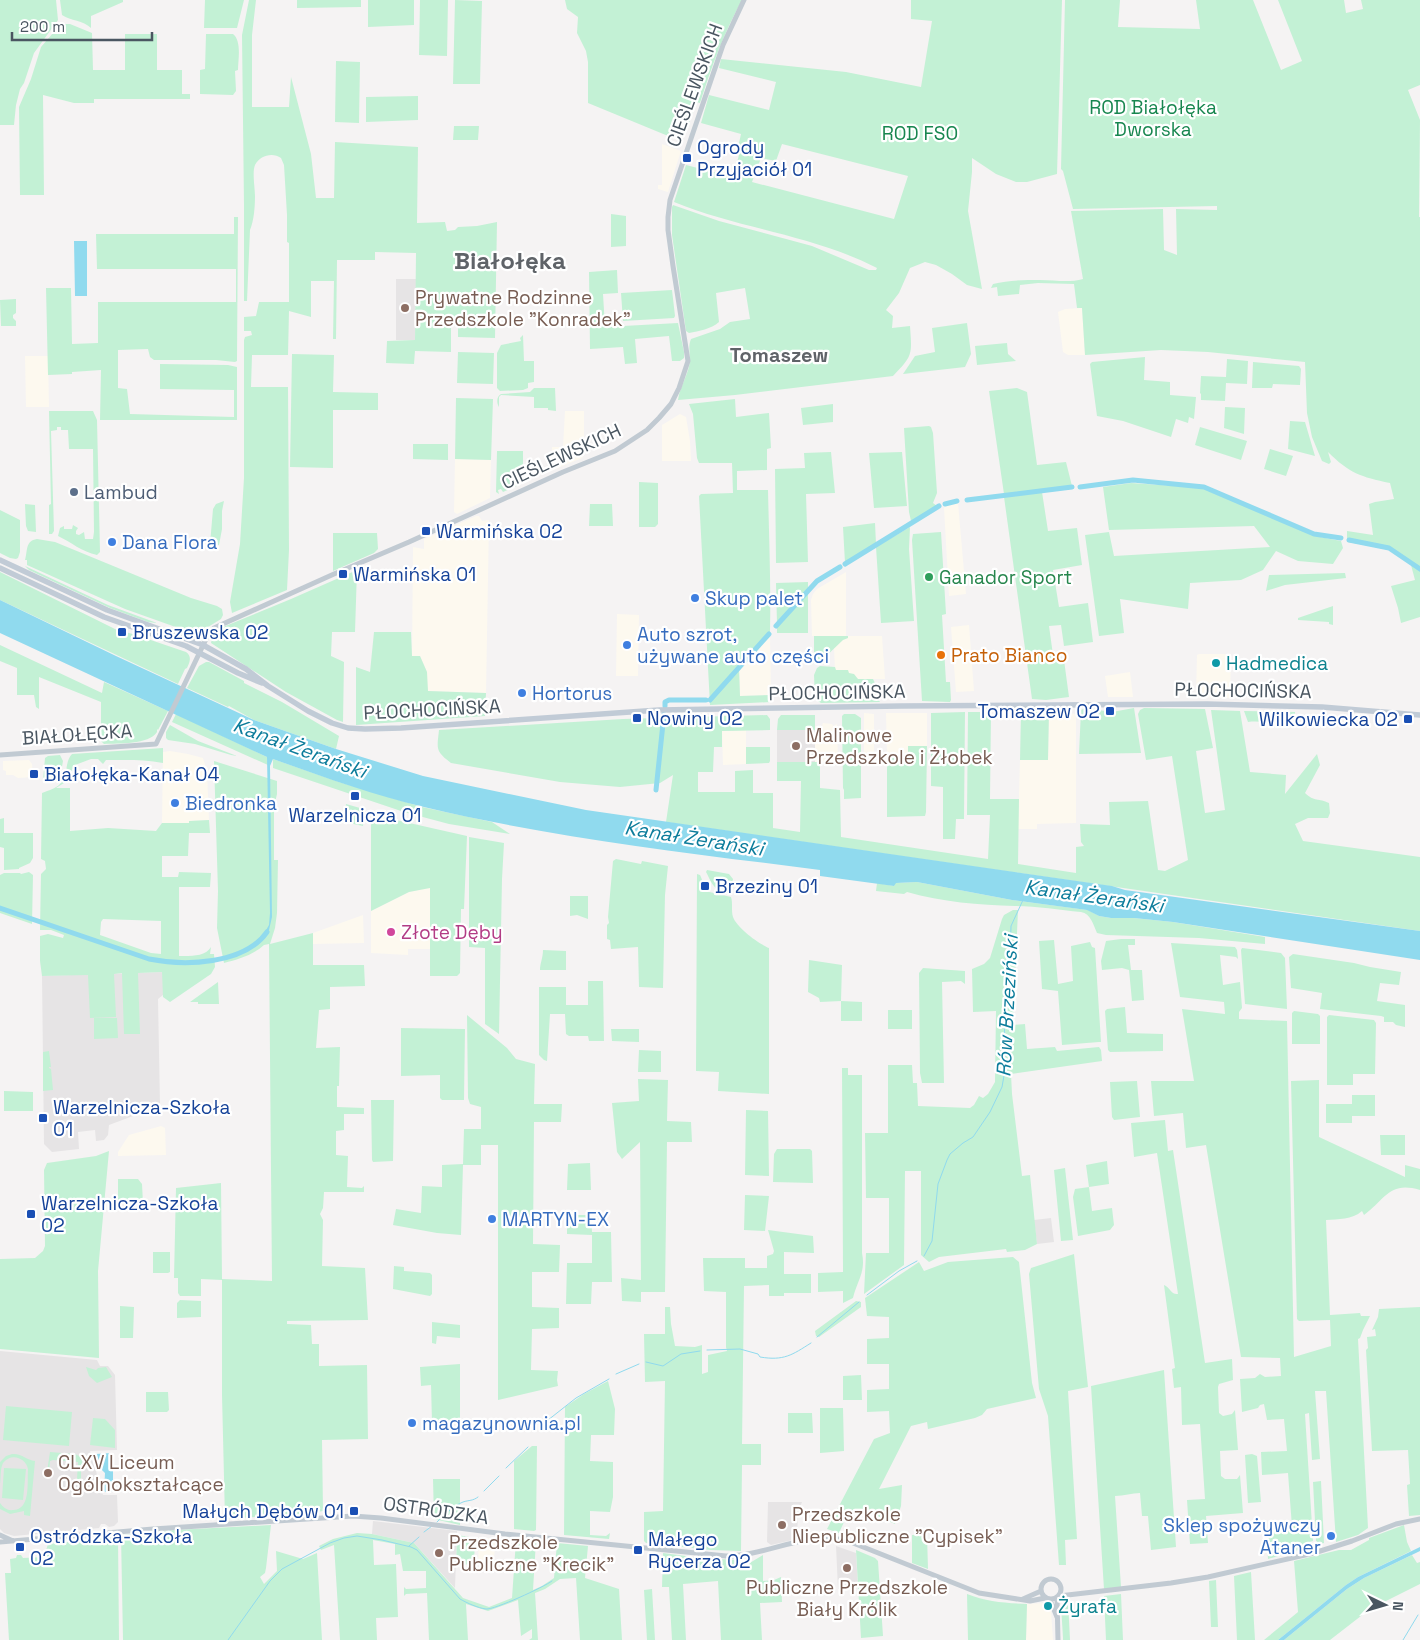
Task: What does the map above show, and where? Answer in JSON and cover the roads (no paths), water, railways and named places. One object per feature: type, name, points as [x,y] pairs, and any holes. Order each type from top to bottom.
[{"type":"main road","name":"PŁOCHOCIŃSKA","points":[[0,560],[107,610],[203,645],[246,669],[266,685],[308,711],[332,723],[348,728],[401,728],[659,710],[1145,703],[1322,707],[1420,715]]},
{"type":"main road","name":"PŁOCHOCIŃSKA","points":[[0,568],[104,617],[200,652],[248,678],[266,685]]},
{"type":"street","name":"CIEŚLEWSKICH","points":[[156,744],[203,645],[214,628],[559,474],[615,451],[647,430],[668,409],[679,388],[688,361],[668,230],[668,207],[723,45],[744,0]]},
{"type":"street","name":"BIAŁOŁĘCKA","points":[[0,755],[156,744]]},
{"type":"street","name":"OSTRÓDZKA","points":[[0,1542],[153,1528],[346,1517],[381,1518],[505,1534],[726,1556],[748,1554],[812,1539],[831,1538],[848,1541],[970,1590],[1000,1597],[1033,1601],[1048,1599]]},
{"type":"street","points":[[1048,1599],[1172,1583],[1240,1570],[1331,1548],[1396,1524],[1420,1519]]},
{"type":"street","points":[[0,1535],[12,1541]]},
{"type":"street","points":[[1058,1620],[1048,1599],[1041,1591],[1042,1584],[1049,1579],[1054,1579],[1058,1582],[1061,1589],[1058,1597],[1058,1620],[1058,1640]]},
{"type":"street","points":[[1061,1589],[1077,1595]]},
{"type":"street","name":"OSTRÓDZKA","points":[[1023,1599],[1041,1591]]},
{"type":"water","points":[[74,241],[87,241],[87,296],[75,296]]},
{"type":"water","name":"Kanał Żerański","points":[[0,600],[254,720],[336,749],[423,776],[586,810],[1112,886],[1125,890],[1420,931],[1420,960],[1173,922],[1111,918],[1099,916],[1087,910],[1012,900],[917,882],[896,883],[894,886],[820,876],[820,870],[621,844],[522,828],[386,797],[273,759],[270,766],[272,917],[269,930],[264,939],[262,937],[269,925],[270,913],[267,757],[0,633]]},
{"type":"water","points":[[111,1453],[113,1455],[113,1491],[106,1492],[104,1491],[105,1473],[95,1463],[96,1454]]},
{"type":"water","points":[[1420,1547],[1420,1551],[1364,1578],[1347,1589],[1284,1640],[1278,1640],[1358,1577]]},
{"type":"waterway","points":[[1080,487],[1133,480],[1204,487],[1314,534],[1341,538]]},
{"type":"waterway","points":[[967,500],[1072,487]]},
{"type":"waterway","points":[[945,504],[957,501]]},
{"type":"waterway","points":[[845,564],[939,506]]},
{"type":"waterway","points":[[1349,540],[1389,548],[1420,569]]},
{"type":"waterway","points":[[776,626],[817,581],[840,567]]},
{"type":"waterway","points":[[710,700],[769,634]]},
{"type":"waterway","points":[[665,706],[665,702],[669,700],[706,700]]},
{"type":"waterway","points":[[656,790],[664,714]]},
{"type":"waterway","name":"Rów Brzeziński","points":[[924,1256],[932,1241],[938,1184],[947,1160],[950,1154],[973,1137],[990,1112],[1002,1087],[1005,1070],[1004,996],[1010,960],[1011,926],[1023,900]]},
{"type":"waterway","points":[[0,908],[149,959],[163,961],[196,962],[229,957],[257,943],[267,932]]},
{"type":"waterway","name":"Rów Brzeziński","points":[[867,1295],[899,1271],[917,1261]]},
{"type":"waterway","name":"Rów Brzeziński","points":[[817,1337],[859,1302]]},
{"type":"waterway","name":"Rów Brzeziński","points":[[707,1350],[740,1349],[758,1354],[760,1357],[775,1358],[793,1354],[811,1343]]},
{"type":"waterway","name":"Rów Brzeziński","points":[[646,1362],[663,1366],[681,1354],[700,1351]]},
{"type":"waterway","name":"Rów Brzeziński","points":[[616,1374],[639,1364]]},
{"type":"waterway","name":"Rów Brzeziński","points":[[543,1424],[576,1398],[609,1379]]},
{"type":"waterway","name":"Rów Brzeziński","points":[[506,1468],[528,1447]]},
{"type":"waterway","name":"Rów Brzeziński","points":[[484,1491],[499,1476]]},
{"type":"waterway","name":"Rów Brzeziński","points":[[437,1522],[456,1506],[478,1497]]},
{"type":"waterway","name":"Rów Brzeziński","points":[[424,1532],[432,1526]]},
{"type":"waterway","name":"Rów Brzeziński","points":[[228,1640],[270,1581],[282,1569],[330,1543],[344,1538],[357,1536],[411,1547],[417,1550],[460,1599],[486,1609],[530,1593],[552,1581]]},
{"type":"waterway","name":"Rów Brzeziński","points":[[409,1546],[419,1537]]},
{"type":"waterway","points":[[1403,1640],[1418,1615]]},
{"type":"place","name":"Ogrody Przyjaciół 01","points":[[687,158]]},
{"type":"place","name":"Prywatne Rodzinne Przedszkole \"Konradek\"","points":[[405,308]]},
{"type":"place","name":"Lambud","points":[[74,492]]},
{"type":"place","name":"Warmińska 02","points":[[426,531]]},
{"type":"place","name":"Dana Flora","points":[[112,542]]},
{"type":"place","name":"Warmińska 01","points":[[343,574]]},
{"type":"place","name":"Ganador Sport","points":[[929,577]]},
{"type":"place","name":"Skup palet","points":[[695,598]]},
{"type":"place","name":"Bruszewska 02","points":[[122,632]]},
{"type":"place","name":"Auto szrot, używane auto części","points":[[627,645]]},
{"type":"place","name":"Prato Bianco","points":[[941,655]]},
{"type":"place","name":"Hadmedica","points":[[1216,663]]},
{"type":"place","name":"Hortorus","points":[[522,693]]},
{"type":"place","name":"Tomaszew 02","points":[[1110,711]]},
{"type":"place","name":"Nowiny 02","points":[[637,718]]},
{"type":"place","name":"Wilkowiecka 02","points":[[1408,719]]},
{"type":"place","name":"Malinowe Przedszkole i Żłobek","points":[[796,746]]},
{"type":"place","name":"Białołęka-Kanał 04","points":[[34,774]]},
{"type":"place","name":"Warzelnicza 01","points":[[355,796]]},
{"type":"place","name":"Biedronka","points":[[175,803]]},
{"type":"place","name":"Brzeziny 01","points":[[705,886]]},
{"type":"place","name":"Złote Dęby","points":[[391,932]]},
{"type":"place","name":"Warzelnicza-Szkoła 01","points":[[43,1118]]},
{"type":"place","name":"Warzelnicza-Szkoła 02","points":[[31,1214]]},
{"type":"place","name":"MARTYN-EX","points":[[492,1219]]},
{"type":"place","name":"magazynownia.pl","points":[[412,1423]]},
{"type":"place","name":"CLXV Liceum Ogólnokształcące","points":[[48,1473]]},
{"type":"place","name":"Małych Dębów 01","points":[[354,1511]]},
{"type":"place","name":"Przedszkole Niepubliczne \"Cypisek\"","points":[[782,1525]]},
{"type":"place","name":"Sklep spożywczy Ataner","points":[[1331,1536]]},
{"type":"place","name":"Ostródzka-Szkoła 02","points":[[20,1547]]},
{"type":"place","name":"Małego Rycerza 02","points":[[638,1550]]},
{"type":"place","name":"Przedszkole Publiczne \"Krecik\"","points":[[439,1553]]},
{"type":"place","name":"Publiczne Przedszkole Biały Królik","points":[[847,1568]]},
{"type":"place","name":"Żyrafa","points":[[1048,1606]]},
{"type":"district","name":"Białołęka","points":[[510,261]]},
{"type":"district","name":"Tomaszew","points":[[779,355]]},
{"type":"park label","name":"ROD Białołęka Dworska","points":[[1153,118]]},
{"type":"park label","name":"ROD FSO","points":[[920,133]]}]
